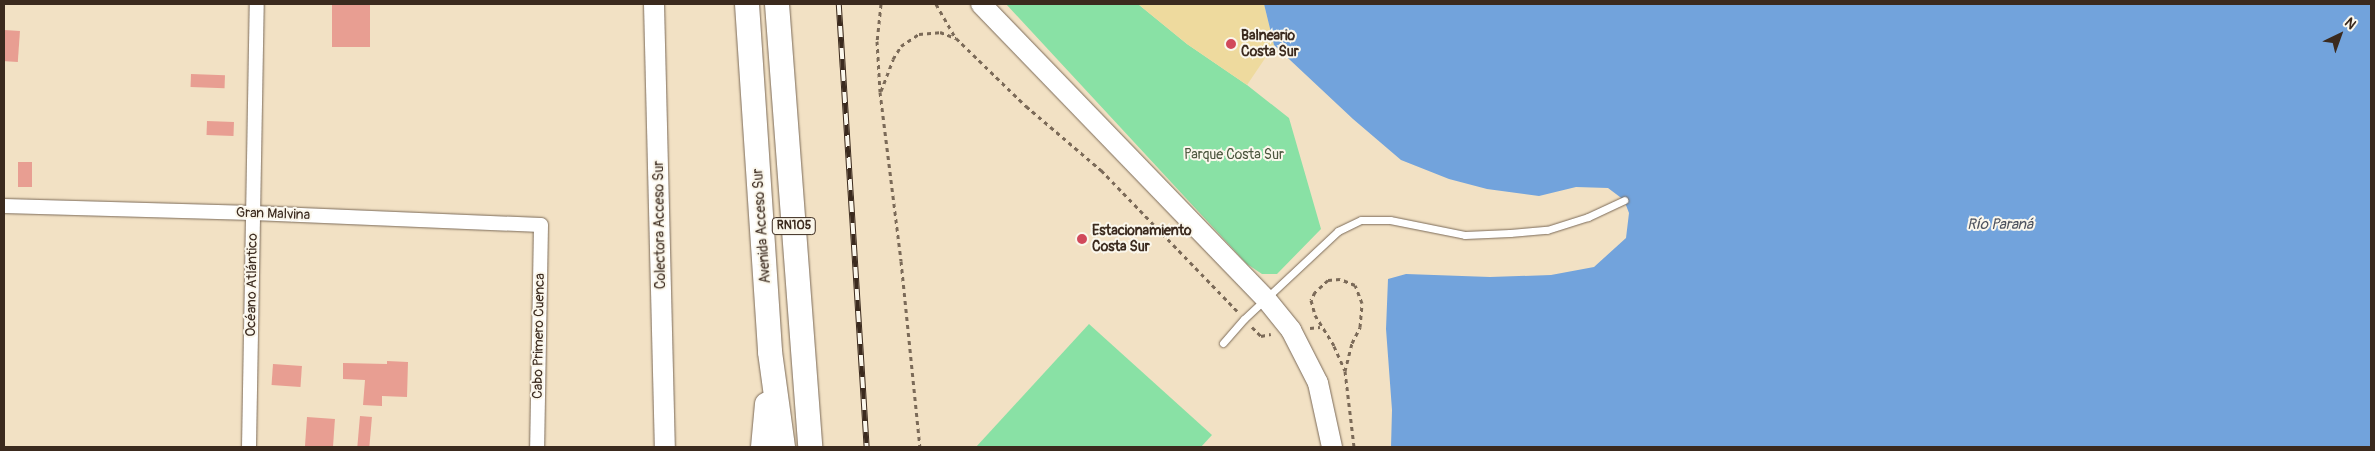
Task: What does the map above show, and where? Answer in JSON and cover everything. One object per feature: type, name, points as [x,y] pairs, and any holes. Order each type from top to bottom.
[{"type":"highway","name":"Avenida Acceso Sur","points":[[746,4],[770,352],[783,447]]},
{"type":"highway","name":"RN105","points":[[778,4],[810,447]]},
{"type":"highway","points":[[763,447],[770,352]]},
{"type":"main road","name":"Colectora Acceso Sur","points":[[654,4],[665,447]]},
{"type":"main road","points":[[981,4],[1266,299],[1291,330],[1318,383],[1332,447]]},
{"type":"street","name":"Océano Atlántico","points":[[249,447],[257,4]]},
{"type":"street","name":"Gran Malvina","points":[[4,206],[253,213],[541,225]]},
{"type":"street","name":"Cabo Primero Cuenca","points":[[537,447],[541,225]]},
{"type":"lane","points":[[1223,343],[1244,319],[1338,231],[1361,220],[1390,220],[1465,235],[1510,233],[1548,230],[1588,218],[1624,200]]},
{"type":"path","points":[[881,4],[878,41],[880,92],[901,261],[920,447]]},
{"type":"path","points":[[936,4],[956,38],[1026,106],[1101,170],[1261,336],[1320,327]]},
{"type":"path","points":[[880,92],[893,59],[901,46],[919,34],[940,32],[956,38]]},
{"type":"path","points":[[1345,371],[1352,343],[1360,326],[1362,303],[1355,285],[1340,279],[1328,280],[1315,292],[1311,300],[1320,327],[1334,346],[1345,371],[1354,447]]},
{"type":"green space","name":"Parque Costa Sur","points":[[1006,4],[1138,4],[1187,44],[1247,85],[1289,118],[1321,229],[1277,274],[1262,274],[1247,264]]},
{"type":"green space","points":[[1089,324],[1212,435],[1201,447],[976,447]]},
{"type":"sand","name":"Balneario Costa Sur","points":[[1138,4],[1264,4],[1274,45],[1247,85],[1187,44]]},
{"type":"water","name":"Río Paraná","points":[[1264,4],[2371,4],[2371,447],[1391,447],[1392,410],[1386,329],[1388,279],[1406,274],[1490,277],[1551,275],[1594,267],[1626,238],[1629,213],[1624,200],[1608,188],[1576,187],[1539,196],[1487,189],[1449,179],[1401,160],[1353,119],[1274,45]]},
{"type":"building","points":[[332,4],[370,4],[370,47],[332,47]]},
{"type":"building","points":[[4,30],[20,31],[18,62],[4,61]]},
{"type":"building","points":[[191,74],[225,75],[225,88],[191,87]]},
{"type":"building","points":[[207,121],[234,122],[233,136],[207,135]]},
{"type":"building","points":[[18,162],[32,162],[32,187],[18,187]]},
{"type":"building","points":[[387,361],[408,362],[407,397],[382,396],[382,406],[363,405],[365,380],[343,379],[343,363],[387,364]]},
{"type":"building","points":[[273,364],[302,366],[300,387],[272,385]]},
{"type":"building","points":[[360,416],[372,417],[369,447],[357,447]]},
{"type":"building","points":[[307,417],[335,419],[333,447],[305,447]]},
{"type":"railway","points":[[839,4],[867,447]]},
{"type":"place","name":"Balneario Costa Sur","points":[[1231,44]]},
{"type":"place","name":"Estacionamiento Costa Sur","points":[[1082,239]]}]
